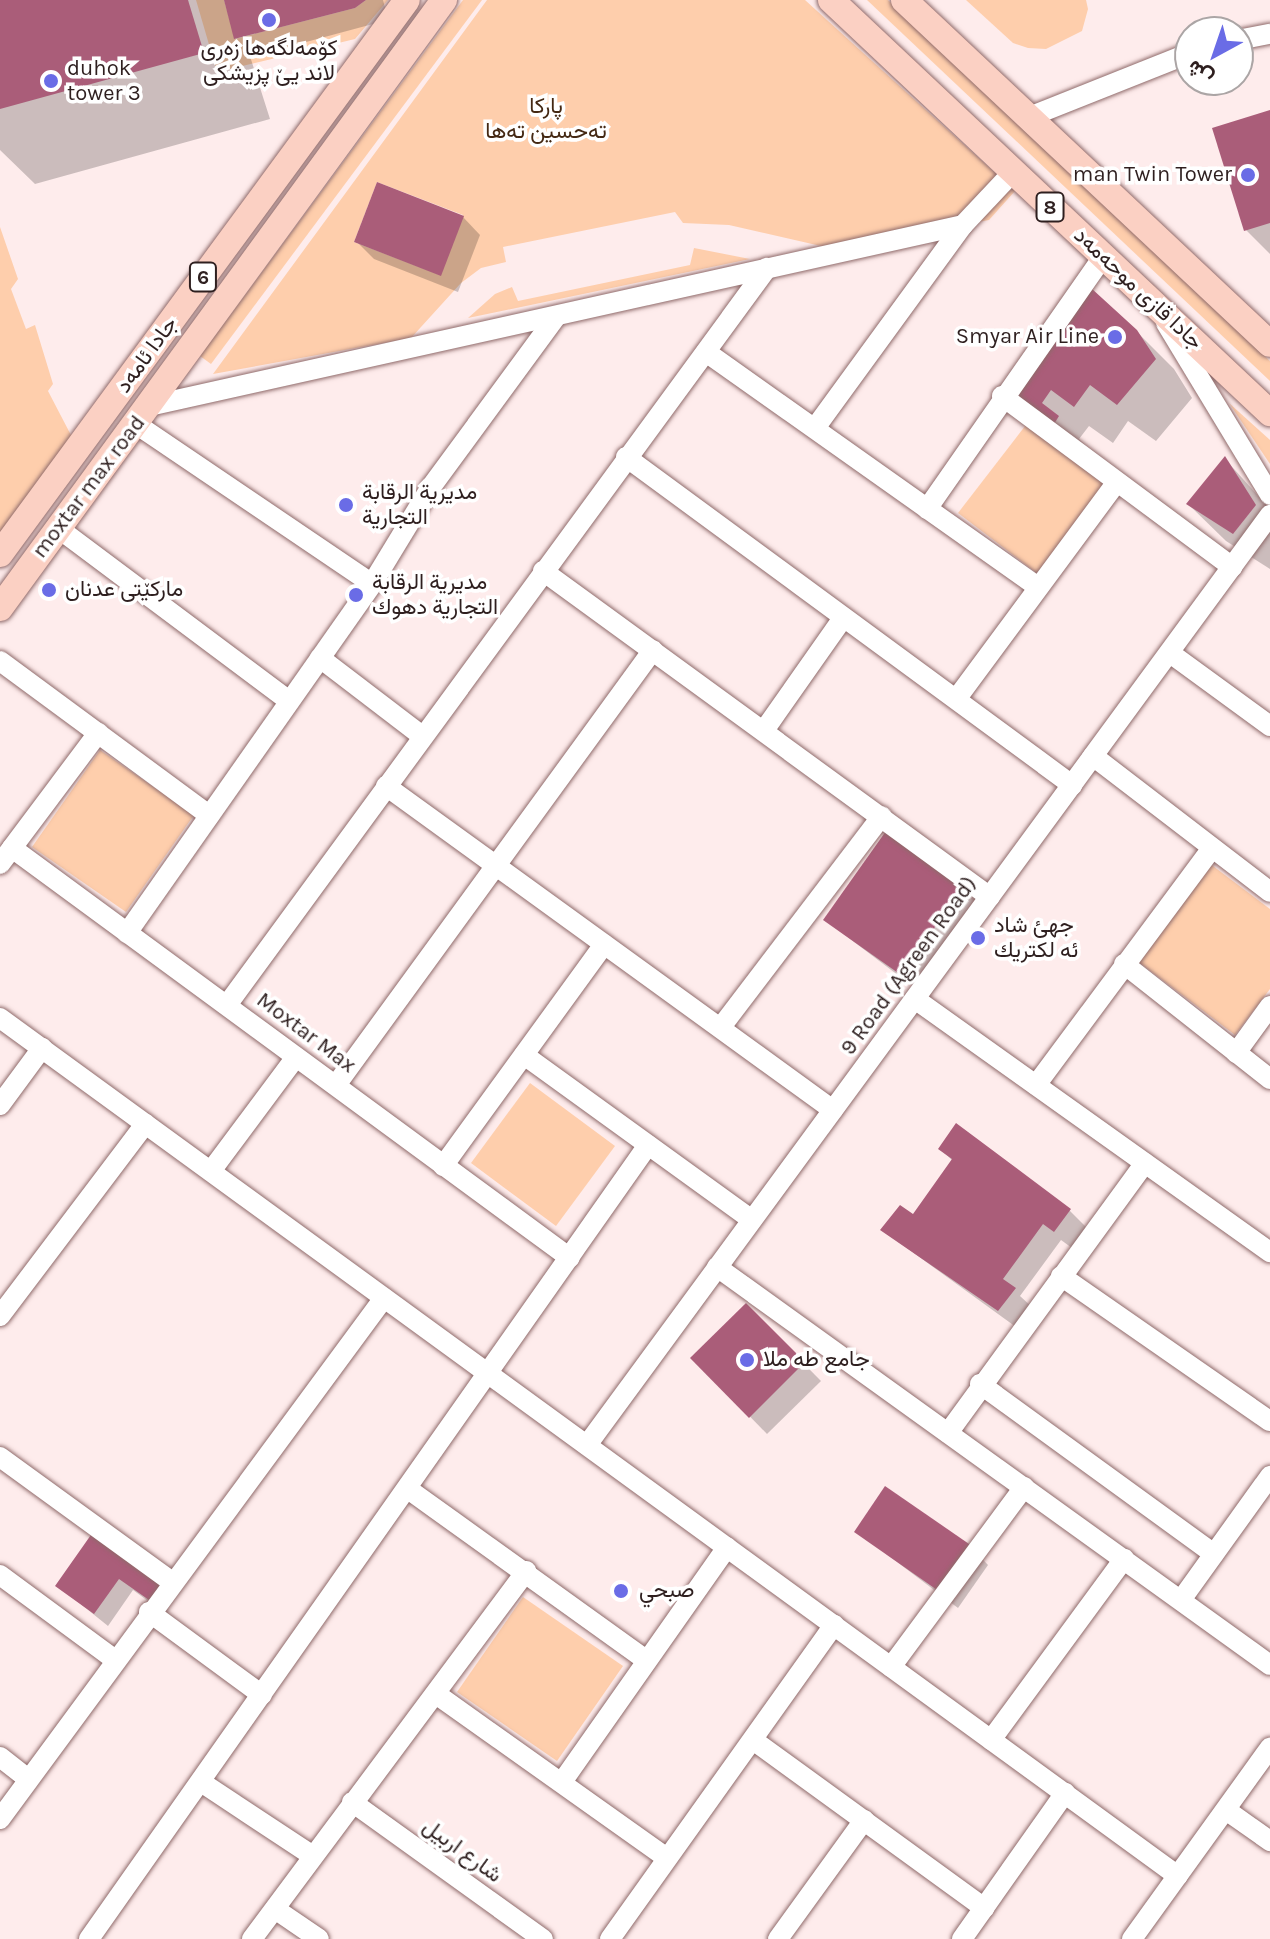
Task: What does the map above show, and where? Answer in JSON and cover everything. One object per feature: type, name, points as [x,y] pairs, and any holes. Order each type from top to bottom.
[{"type":"main road","name":"جادا ئامەد","points":[[0,554],[407,0]]},
{"type":"main road","name":"جادا ئامەد","points":[[143,415],[444,0]]},
{"type":"main road","name":"جادا قازی موحەمەد","points":[[831,0],[1270,413]]},
{"type":"main road","name":"8","points":[[904,0],[1270,344]]},
{"type":"main road","name":"moxtar max road","points":[[0,608],[143,415]]},
{"type":"street","points":[[1029,117],[1174,59]]},
{"type":"street","points":[[815,428],[963,225],[1013,172]]},
{"type":"street","points":[[143,415],[963,225]]},
{"type":"street","points":[[927,509],[1002,396],[1103,257]]},
{"type":"street","points":[[227,1005],[767,268]]},
{"type":"street","points":[[1156,306],[1270,495]]},
{"type":"street","points":[[127,933],[372,584],[431,487],[556,317]]},
{"type":"street","points":[[706,352],[1036,586]]},
{"type":"street","points":[[1002,396],[1232,567]]},
{"type":"street","points":[[143,415],[372,584]]},
{"type":"street","points":[[626,457],[1072,785]]},
{"type":"street","points":[[957,698],[1036,586],[1116,483]]},
{"type":"street","name":"9 Road (Agreen Road)","points":[[587,1445],[1270,515]]},
{"type":"street","points":[[58,528],[288,700]]},
{"type":"street","points":[[543,571],[765,729],[990,897]]},
{"type":"street","points":[[765,729],[843,618]]},
{"type":"street","points":[[336,1085],[653,650]]},
{"type":"street","points":[[1170,653],[1270,726]]},
{"type":"street","points":[[320,658],[422,736]]},
{"type":"street","points":[[0,661],[209,815]]},
{"type":"street","name":"Moxtar Max","points":[[98,733],[6,856],[127,933],[570,1258]]},
{"type":"street","points":[[1093,756],[1270,892]]},
{"type":"street","points":[[386,786],[833,1110]]},
{"type":"street","points":[[721,1027],[882,816]]},
{"type":"street","points":[[1036,1085],[1212,848]]},
{"type":"street","points":[[443,1166],[604,944]]},
{"type":"street","points":[[1124,964],[1270,1079]]},
{"type":"street","points":[[915,999],[1145,1163],[1268,1246]]},
{"type":"street","points":[[1236,1053],[1270,1006]]},
{"type":"street","points":[[0,1018],[1178,1876]]},
{"type":"street","points":[[0,1105],[42,1048]]},
{"type":"street","points":[[524,1055],[752,1220]]},
{"type":"street","points":[[211,1171],[296,1057]]},
{"type":"street","points":[[0,1316],[145,1124]]},
{"type":"street","points":[[92,1938],[490,1375],[648,1145]]},
{"type":"street","points":[[948,1433],[980,1384],[1145,1163]]},
{"type":"street","points":[[717,1267],[1270,1665]]},
{"type":"street","points":[[1061,1276],[1270,1421]]},
{"type":"street","points":[[0,1819],[114,1659],[384,1298]]},
{"type":"street","points":[[980,1384],[1214,1554]]},
{"type":"street","points":[[0,1457],[172,1582]]},
{"type":"street","points":[[1181,1600],[1270,1476]]},
{"type":"street","points":[[891,1667],[1024,1487]]},
{"type":"street","points":[[408,1489],[645,1659]]},
{"type":"street","points":[[562,1782],[645,1659],[727,1547]]},
{"type":"street","points":[[991,1740],[1124,1559]]},
{"type":"street","points":[[252,1939],[526,1571]]},
{"type":"street","points":[[0,1575],[114,1659]]},
{"type":"street","points":[[149,1612],[262,1695]]},
{"type":"street","points":[[610,1939],[834,1625]]},
{"type":"street","points":[[436,1694],[667,1858]]},
{"type":"street","points":[[753,1740],[984,1908]]},
{"type":"street","points":[[1132,1939],[1270,1748]]},
{"type":"street","points":[[0,1757],[28,1779]]},
{"type":"street","points":[[201,1782],[313,1856]]},
{"type":"street","points":[[962,1939],[1065,1793]]},
{"type":"street","name":"شارع اربيل","points":[[352,1802],[543,1939]]},
{"type":"street","points":[[1226,1810],[1270,1841]]},
{"type":"street","points":[[778,1939],[864,1820]]},
{"type":"street","points":[[275,1909],[319,1939]]},
{"type":"green space","points":[[196,0],[224,0],[235,39],[355,8],[366,0],[388,0],[355,39],[217,72]]},
{"type":"green space","points":[[463,0],[482,0],[211,364],[200,356]]},
{"type":"green space","name":"پارکا تەحسین تەها","points":[[487,0],[805,0],[1015,191],[989,220],[834,249],[729,225],[683,223],[675,212],[503,247],[506,262],[481,268],[461,283],[411,338],[213,374]],"holes":[[[377,182],[463,215],[440,275],[354,242]]]},
{"type":"green space","points":[[867,0],[888,0],[1015,118],[1270,361],[1270,381]]},
{"type":"green space","points":[[966,0],[1086,0],[1088,9],[1082,31],[1046,49],[1028,48],[1013,43]]},
{"type":"green space","points":[[0,227],[18,279],[11,289],[26,329],[35,325],[53,384],[48,391],[73,439],[0,539]]},
{"type":"green space","points":[[694,248],[750,259],[468,318],[495,294],[512,287],[518,301],[690,265]]},
{"type":"green space","points":[[1229,403],[1270,440],[1270,464]]},
{"type":"green space","points":[[1029,421],[1120,491],[1050,583],[958,513]]},
{"type":"green space","points":[[100,750],[194,815],[126,912],[32,847]]},
{"type":"green space","points":[[1209,863],[1270,909],[1270,989],[1235,1035],[1136,960]]},
{"type":"green space","points":[[530,1083],[615,1146],[556,1226],[471,1163]]},
{"type":"green space","points":[[523,1597],[623,1666],[557,1761],[457,1692]]},
{"type":"building","name":"duhok tower 3","points":[[0,0],[188,0],[204,53],[0,109]]},
{"type":"building","name":"کۆمه‌لگه‌ها زه‌ری لاند یێ پزیشکی","points":[[224,0],[366,0],[355,8],[234,39]]},
{"type":"building","name":"man Twin Tower","points":[[1270,110],[1270,223],[1244,231],[1212,128]]},
{"type":"building","points":[[377,182],[464,216],[441,276],[354,242]]},
{"type":"building","points":[[1091,288],[1137,330],[1156,359],[1117,405],[1090,385],[1074,407],[1051,390],[1042,403],[1059,416],[1054,424],[1007,390]]},
{"type":"building","points":[[1225,456],[1256,505],[1233,534],[1186,504]]},
{"type":"building","points":[[886,831],[964,886],[901,975],[823,920]]},
{"type":"building","points":[[956,1123],[1071,1209],[1054,1232],[1043,1224],[1003,1279],[1016,1288],[998,1311],[880,1230],[900,1205],[913,1214],[952,1159],[938,1149]]},
{"type":"building","name":"جامع طه ملا","points":[[746,1303],[805,1362],[749,1418],[690,1358]]},
{"type":"building","points":[[885,1486],[972,1546],[940,1592],[854,1532]]},
{"type":"building","points":[[93,1532],[163,1582],[149,1600],[119,1579],[94,1614],[55,1586]]},
{"type":"place","name":"کۆمه‌لگه‌ها زه‌ری لاند یێ پزیشکی","points":[[269,20]]},
{"type":"place","name":"duhok tower 3","points":[[51,81]]},
{"type":"place","name":"man Twin Tower","points":[[1248,175]]},
{"type":"place","name":"Smyar Air Line","points":[[1115,337]]},
{"type":"place","name":"مديرية الرقابة التجارية","points":[[346,505]]},
{"type":"place","name":"مارکێتی عدنان","points":[[49,590]]},
{"type":"place","name":"مديرية الرقابة التجارية دهوك","points":[[356,595]]},
{"type":"place","name":"جهئ شاد ئه لكتريك","points":[[978,938]]},
{"type":"place","name":"جامع طه ملا","points":[[747,1360]]},
{"type":"place","name":"صبحي","points":[[621,1591]]}]
